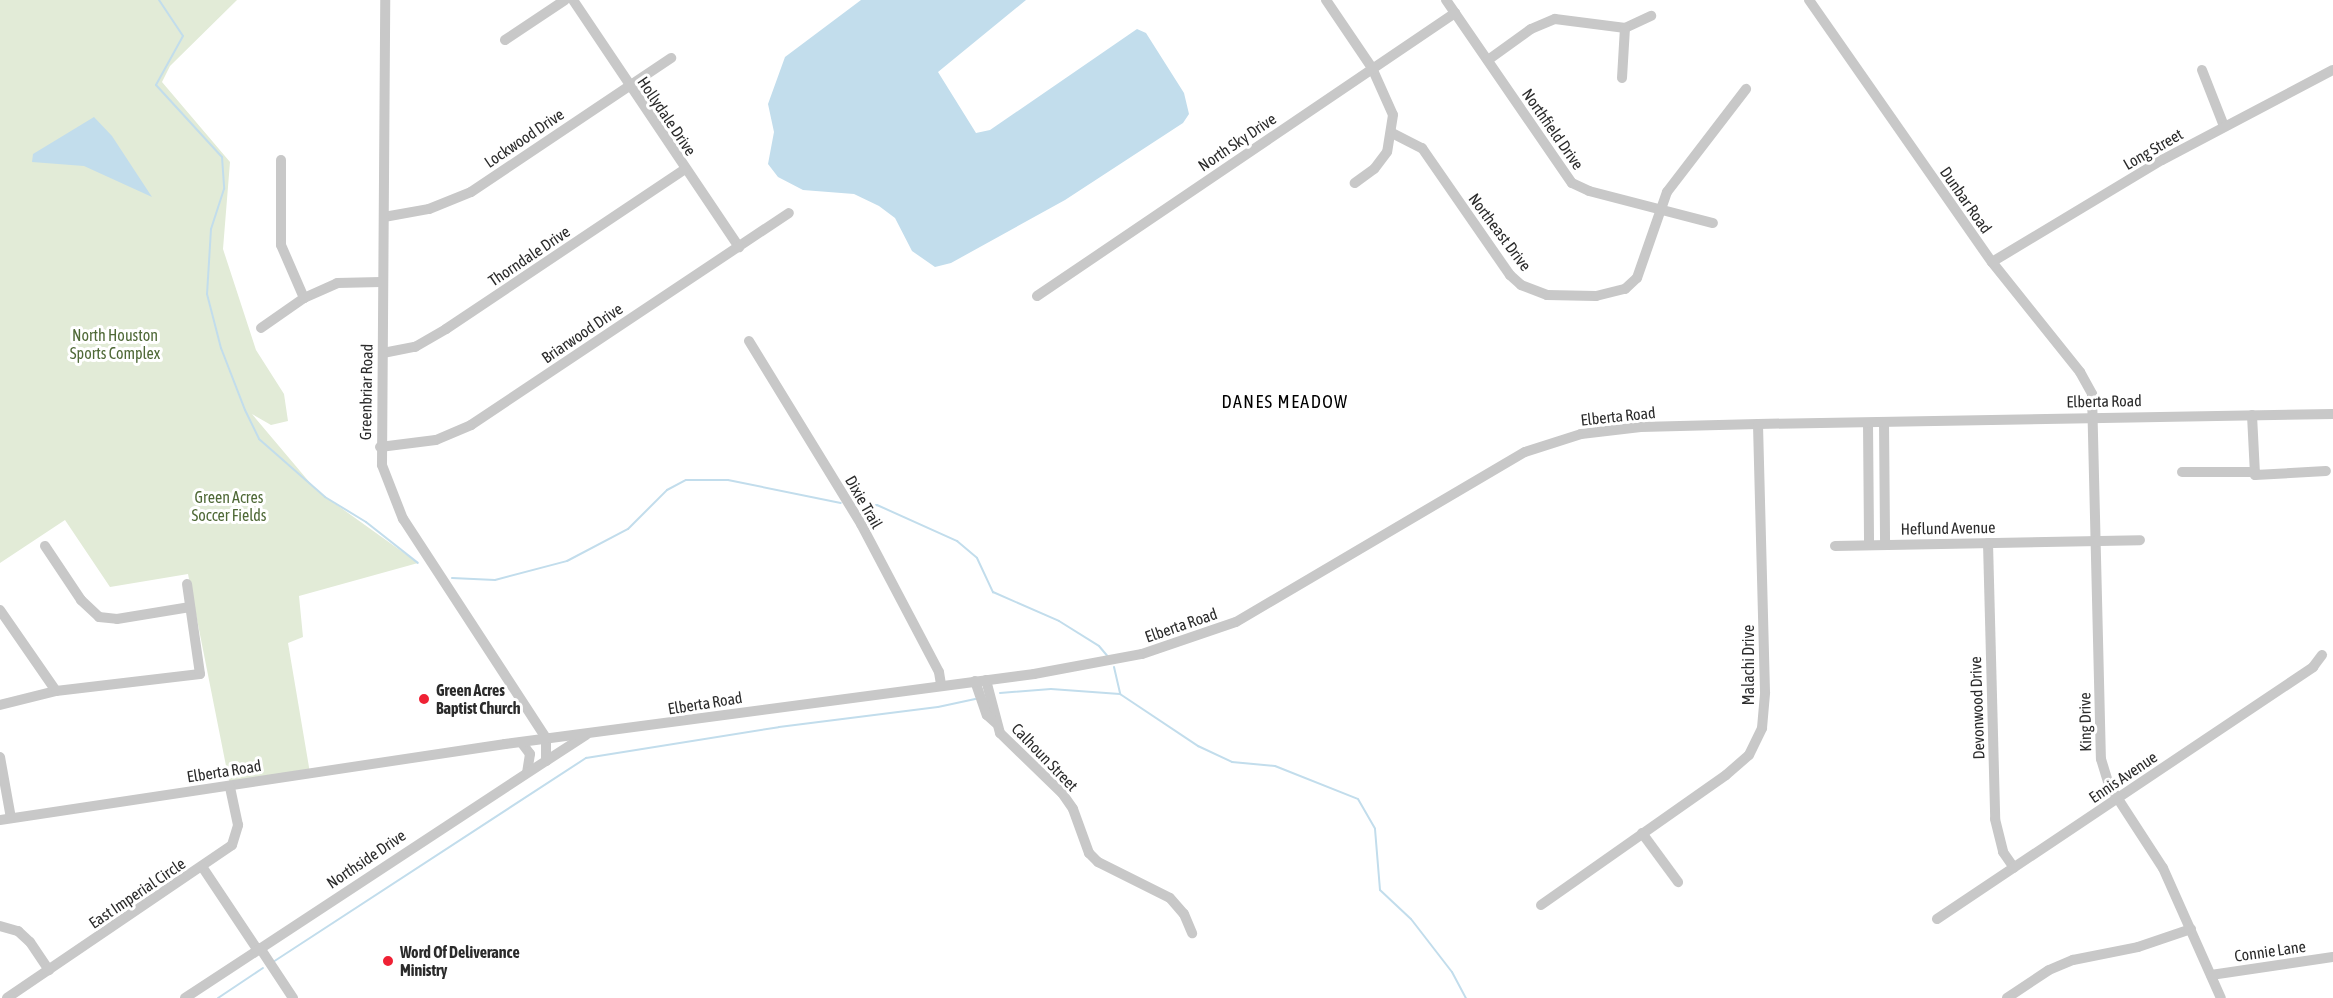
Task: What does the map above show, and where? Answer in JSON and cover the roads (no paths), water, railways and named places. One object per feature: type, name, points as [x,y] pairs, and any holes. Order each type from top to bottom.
[{"type":"street","name":"Greenbriar Road","points":[[386,0],[380,447],[387,482],[403,519],[546,738]]},
{"type":"street","points":[[505,40],[566,0]]},
{"type":"street","name":"Hollydale Drive","points":[[573,0],[739,246]]},
{"type":"street","points":[[1326,0],[1372,68],[1389,99],[1393,115],[1392,133],[1387,152],[1374,169],[1355,183]]},
{"type":"street","name":"Northfield Drive","points":[[1446,0],[1572,183],[1589,191],[1659,207],[1713,223]]},
{"type":"street","name":"Dunbar Road","points":[[1809,0],[1992,262],[2080,372],[2092,394],[2094,416]]},
{"type":"street","name":"North Sky Drive","points":[[1037,296],[1455,13]]},
{"type":"street","points":[[1488,60],[1531,29],[1555,19],[1625,28],[1651,16]]},
{"type":"street","points":[[1622,78],[1625,28]]},
{"type":"street","name":"Lockwood Drive","points":[[384,217],[429,209],[471,192],[671,57]]},
{"type":"street","points":[[2202,70],[2224,126]]},
{"type":"street","name":"Long Street","points":[[1992,262],[2224,126],[2333,70]]},
{"type":"street","name":"Northeast Drive","points":[[1392,133],[1422,148],[1510,275],[1546,295],[1596,296],[1625,289],[1645,264],[1659,207],[1746,89]]},
{"type":"street","points":[[281,160],[281,245],[304,298]]},
{"type":"street","name":"Thorndale Drive","points":[[383,353],[415,347],[446,329],[685,169]]},
{"type":"street","name":"Briarwood Drive","points":[[380,447],[436,440],[471,425],[789,213]]},
{"type":"street","points":[[261,328],[304,298],[337,283],[381,282]]},
{"type":"street","name":"Dixie Trail","points":[[749,341],[861,524],[939,672],[942,685]]},
{"type":"street","name":"Elberta Road","points":[[5,819],[546,738],[980,680],[1142,654],[1236,622],[1515,457],[1546,444],[1581,434],[1641,427],[2094,416],[2333,414]]},
{"type":"street","points":[[2252,415],[2255,472]]},
{"type":"street","name":"King Drive","points":[[2094,416],[2101,759],[2118,799],[2163,868],[2221,998]]},
{"type":"street","name":"Heflund Avenue","points":[[1884,422],[1885,544],[2140,540]]},
{"type":"street","points":[[1868,423],[1869,545]]},
{"type":"street","name":"Malachi Drive","points":[[1541,905],[1733,770],[1749,755],[1762,728],[1765,692],[1758,424]]},
{"type":"street","points":[[2182,472],[2326,471]]},
{"type":"street","name":"Devonwood Drive","points":[[1988,543],[1995,819],[2003,852],[2014,868]]},
{"type":"street","points":[[1835,546],[1885,544]]},
{"type":"street","points":[[45,546],[81,600],[99,617],[117,618],[190,607]]},
{"type":"street","points":[[0,705],[56,691],[200,674],[187,584]]},
{"type":"street","points":[[0,610],[56,691]]},
{"type":"street","name":"Ennis Avenue","points":[[1937,919],[2313,667],[2322,655]]},
{"type":"street","name":"Calhoun Street","points":[[980,680],[987,715],[996,723],[1007,742],[1062,793],[1093,858],[1170,898],[1184,914],[1192,933]]},
{"type":"street","name":"Northside Drive","points":[[185,998],[587,734]]},
{"type":"street","points":[[546,738],[546,761]]},
{"type":"street","points":[[520,742],[530,754],[527,772]]},
{"type":"street","points":[[0,757],[5,819]]},
{"type":"street","name":"East Imperial Circle","points":[[7,998],[203,868],[232,845],[238,825],[230,786]]},
{"type":"street","points":[[1642,833],[1678,882]]},
{"type":"street","points":[[203,868],[293,998]]},
{"type":"street","points":[[0,926],[18,931],[30,942],[49,970]]},
{"type":"street","points":[[2007,998],[2049,970],[2073,960],[2138,947],[2191,929]]},
{"type":"street","name":"Connie Lane","points":[[2211,975],[2333,957]]},
{"type":"water","points":[[861,0],[1026,0],[938,72],[976,133],[990,130],[1137,29],[1146,33],[1184,93],[1189,114],[1183,123],[1065,200],[951,263],[935,267],[912,251],[895,218],[879,206],[854,194],[803,190],[778,177],[768,164],[774,132],[768,104],[785,57]]},
{"type":"water","points":[[94,117],[112,136],[152,197],[84,166],[32,162],[33,154]]},
{"type":"waterway","points":[[159,0],[183,36],[156,85],[222,157],[224,189],[211,229],[207,294],[221,348],[245,410],[259,439],[325,497],[366,522],[418,563]]},
{"type":"waterway","points":[[452,578],[495,580],[567,561],[628,529],[667,490],[686,480],[728,480],[841,503]]},
{"type":"waterway","points":[[855,504],[877,505],[957,541],[977,558],[993,592],[1059,621],[1099,646],[1109,658]]},
{"type":"waterway","points":[[1114,667],[1120,694]]},
{"type":"waterway","points":[[1000,693],[1051,689],[1120,694],[1198,746],[1232,762],[1275,766],[1358,799],[1375,829],[1380,890],[1411,919],[1452,972],[1466,998]]},
{"type":"waterway","points":[[273,962],[586,758],[779,727],[938,707],[975,699]]},
{"type":"waterway","points":[[218,998],[263,968]]},
{"type":"place","name":"Green Acres Baptist Church","points":[[424,699]]},
{"type":"place","name":"Word Of Deliverance Ministry","points":[[388,961]]},
{"type":"district","name":"DANES MEADOW","points":[[1285,402]]},
{"type":"park label","name":"North Houston Sports Complex","points":[[115,344]]},
{"type":"park label","name":"Green Acres Soccer Fields","points":[[229,506]]}]
